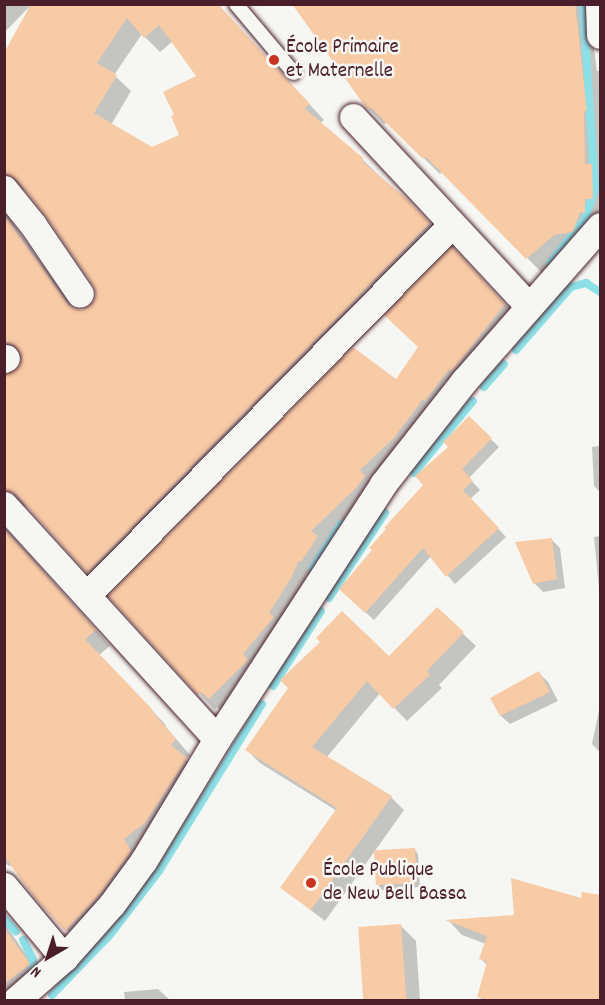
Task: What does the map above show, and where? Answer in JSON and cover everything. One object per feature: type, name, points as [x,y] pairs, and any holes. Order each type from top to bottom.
[{"type":"street","points":[[599,4],[600,35]]},
{"type":"street","points":[[353,117],[451,225],[528,305]]},
{"type":"street","points":[[4,189],[33,225],[80,294]]},
{"type":"street","points":[[87,595],[451,225]]},
{"type":"street","points":[[16,1000],[64,958],[112,904],[144,860],[217,739],[383,484],[464,381],[528,305],[600,226]]},
{"type":"street","points":[[4,505],[217,739]]},
{"type":"street","points":[[4,886],[64,958]]},
{"type":"lane","points":[[236,4],[294,73]]},
{"type":"building","points":[[31,4],[218,4],[310,104],[304,108],[363,158],[363,162],[407,199],[430,223],[87,573],[16,494],[4,490],[4,375],[19,367],[22,358],[15,345],[4,343],[4,215],[67,303],[82,310],[94,301],[96,293],[93,285],[45,215],[16,179],[4,174],[4,53]],"holes":[[[127,18],[144,38],[159,25],[196,76],[163,92],[174,115],[171,116],[179,135],[152,147],[94,113],[117,75],[97,63]]]},
{"type":"building","points":[[292,4],[575,4],[587,111],[584,111],[585,164],[592,164],[593,199],[585,199],[585,213],[580,212],[573,232],[554,235],[526,259],[426,157],[423,159],[371,108],[367,109]]},
{"type":"building","points":[[452,246],[505,304],[452,371],[449,369],[425,401],[423,399],[393,439],[360,470],[365,476],[356,488],[311,531],[318,536],[301,562],[299,561],[269,613],[274,617],[243,654],[248,660],[209,699],[201,692],[198,695],[108,596],[353,347],[396,379],[418,347],[384,315]]},
{"type":"building","points":[[469,416],[492,438],[462,469],[473,481],[463,490],[499,528],[446,577],[423,548],[365,613],[339,589],[372,550],[369,548],[386,529],[384,528],[423,485],[415,476],[448,447],[443,442]]},
{"type":"building","points":[[4,529],[96,630],[85,639],[152,709],[176,739],[171,745],[187,758],[145,823],[124,839],[131,851],[100,894],[65,931],[34,897],[4,856]]},
{"type":"building","points":[[552,538],[557,579],[533,584],[515,542]]},
{"type":"building","points":[[437,607],[464,632],[427,671],[430,675],[393,709],[367,681],[312,747],[392,796],[311,910],[280,888],[337,808],[245,750],[288,688],[280,680],[320,642],[316,638],[342,611],[389,656]]},
{"type":"building","points":[[539,671],[550,692],[500,716],[490,698]]},
{"type":"building","points":[[415,848],[417,883],[376,885],[374,850]]},
{"type":"building","points":[[511,878],[581,898],[582,892],[600,895],[600,1000],[488,1000],[477,997],[487,962],[479,959],[487,936],[445,920],[514,915]]},
{"type":"building","points":[[401,924],[406,1000],[363,1000],[358,927]]},
{"type":"building","points":[[4,928],[30,964],[4,984]]},
{"type":"waterway","points":[[550,263],[585,219],[595,188],[583,4]]},
{"type":"waterway","points":[[516,350],[571,287],[586,283],[600,292]]},
{"type":"waterway","points":[[484,387],[504,364]]},
{"type":"waterway","points":[[414,473],[473,401]]},
{"type":"waterway","points":[[329,598],[385,513]]},
{"type":"waterway","points":[[312,569],[341,524]]},
{"type":"waterway","points":[[273,686],[321,611]]},
{"type":"waterway","points":[[52,995],[109,936],[159,871],[262,704]]},
{"type":"waterway","points":[[4,918],[16,932]]},
{"type":"waterway","points":[[23,940],[33,960],[33,970],[29,976]]},
{"type":"place","name":"École Primaire et Maternelle","points":[[274,60]]},
{"type":"place","name":"École Publique de New Bell Bassa","points":[[311,883]]}]
